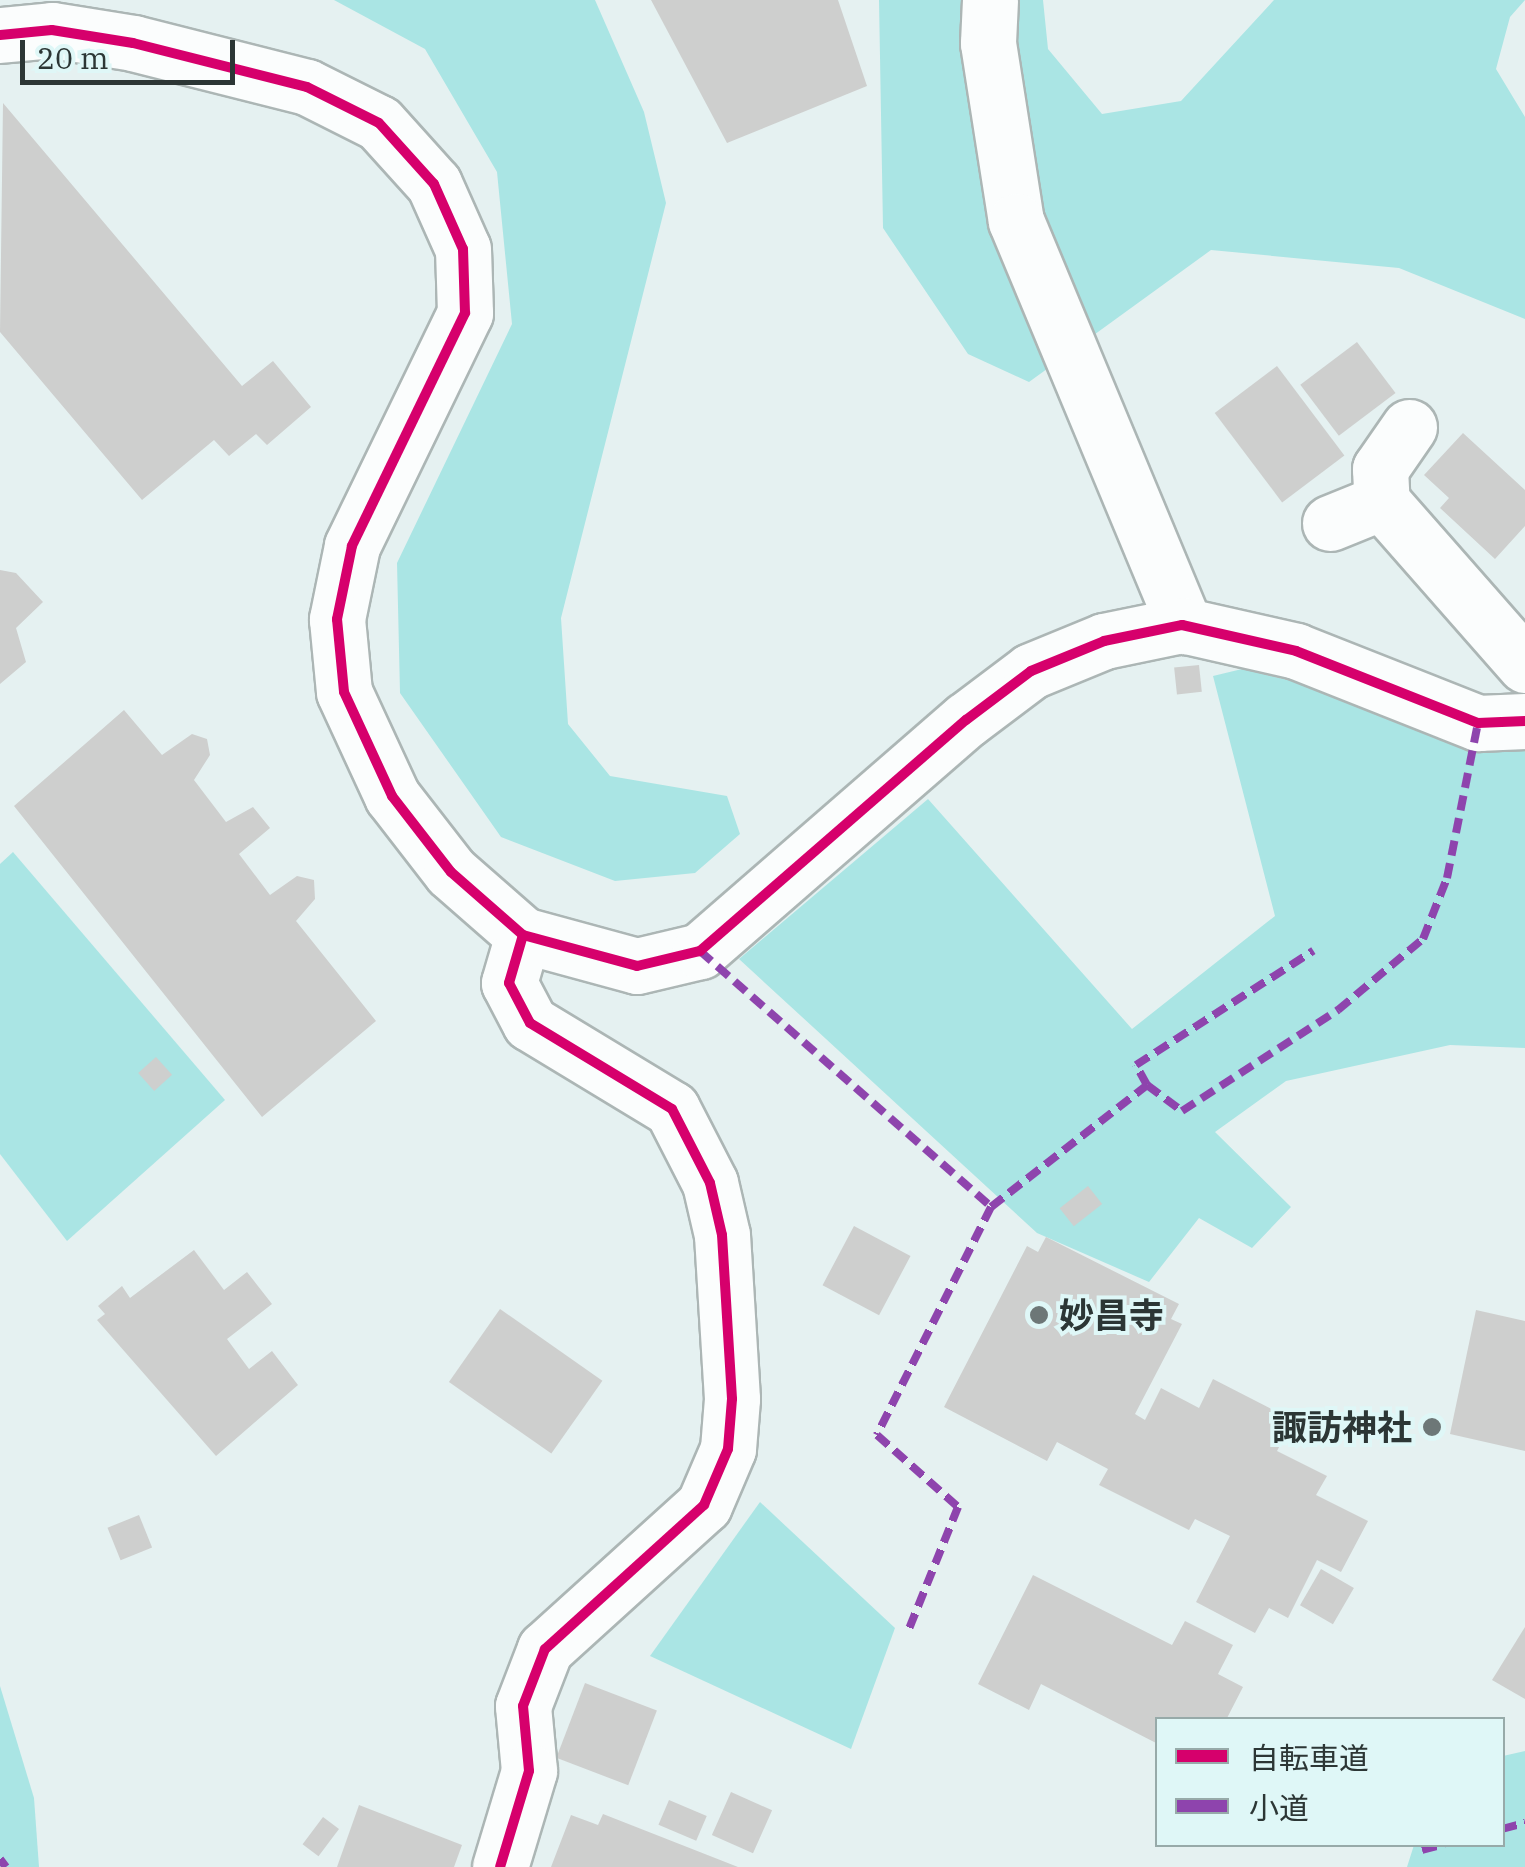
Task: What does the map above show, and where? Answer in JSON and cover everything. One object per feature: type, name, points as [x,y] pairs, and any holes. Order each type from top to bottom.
[{"type":"street","points":[[990,0],[988,43],[1016,221],[1185,626]]},
{"type":"street","points":[[0,35],[52,30],[133,43],[307,87],[379,123],[434,184],[463,248],[465,313],[352,546],[338,619],[344,692],[392,796],[451,872],[523,936],[637,966],[700,951],[1032,671],[1104,641],[1185,626],[1296,651],[1478,723],[1525,721]]},
{"type":"street","points":[[1409,427],[1380,469],[1382,502],[1525,665]]},
{"type":"street","points":[[1330,523],[1382,502]]},
{"type":"street","points":[[500,1867],[529,1770],[523,1706],[545,1649],[704,1505],[728,1449],[732,1398],[710,1183],[672,1109],[530,1023],[509,983],[523,936]]},
{"type":"shaded area","points":[[334,0],[595,0],[644,112],[666,203],[561,618],[568,724],[610,776],[727,796],[740,834],[695,873],[615,881],[501,837],[400,693],[397,563],[512,324],[497,172],[425,49]]},
{"type":"shaded area","points":[[879,0],[1043,0],[1048,49],[1102,114],[1181,101],[1274,0],[1525,0],[1510,17],[1496,69],[1525,117],[1525,319],[1399,268],[1211,250],[1029,382],[968,354],[883,228]]},
{"type":"shaded area","points":[[1242,669],[1326,689],[1438,739],[1525,743],[1525,1048],[1450,1045],[1286,1081],[1215,1132],[1291,1207],[1252,1248],[1199,1218],[1149,1282],[1037,1233],[739,959],[928,799],[1132,1029],[1275,916],[1213,676]]},
{"type":"shaded area","points":[[13,852],[225,1100],[67,1241],[0,1154],[0,864]]},
{"type":"shaded area","points":[[760,1502],[895,1628],[851,1749],[650,1656]]},
{"type":"shaded area","points":[[0,1686],[34,1798],[39,1867],[0,1867]]},
{"type":"shaded area","points":[[1525,1751],[1525,1867],[1407,1867],[1413,1847],[1505,1847],[1505,1756]]},
{"type":"building","points":[[651,0],[838,0],[867,86],[727,143]]},
{"type":"building","points":[[3,103],[242,386],[273,361],[311,407],[267,445],[256,434],[229,456],[214,440],[142,500],[0,332]]},
{"type":"building","points":[[1357,342],[1396,393],[1339,436],[1300,385]]},
{"type":"building","points":[[1277,366],[1344,455],[1282,502],[1215,413]]},
{"type":"building","points":[[1463,433],[1525,490],[1525,526],[1495,559],[1440,508],[1449,498],[1424,475]]},
{"type":"building","points":[[0,570],[16,573],[43,602],[16,628],[26,662],[0,684]]},
{"type":"building","points":[[1199,665],[1202,692],[1177,694],[1174,668]]},
{"type":"building","points":[[124,710],[162,755],[192,734],[207,739],[210,755],[194,780],[226,822],[253,807],[270,828],[239,854],[270,895],[297,876],[314,880],[315,899],[296,921],[376,1021],[262,1117],[14,806]]},
{"type":"building","points":[[156,1057],[172,1075],[154,1091],[138,1073]]},
{"type":"building","points":[[1088,1186],[1102,1204],[1074,1226],[1060,1208]]},
{"type":"building","points":[[854,1226],[911,1256],[879,1315],[823,1285]]},
{"type":"building","points":[[1046,1237],[1179,1304],[1171,1319],[1182,1324],[1135,1414],[1145,1420],[1161,1388],[1199,1408],[1213,1379],[1293,1420],[1277,1451],[1327,1476],[1316,1495],[1368,1521],[1341,1572],[1317,1560],[1288,1618],[1269,1608],[1255,1633],[1196,1602],[1230,1536],[1195,1519],[1189,1530],[1099,1485],[1108,1469],[1057,1442],[1047,1461],[944,1407],[1027,1246],[1038,1252]]},
{"type":"building","points":[[194,1250],[224,1290],[247,1272],[272,1304],[227,1339],[249,1369],[272,1351],[298,1385],[216,1456],[97,1320],[105,1314],[98,1306],[122,1286],[130,1298]]},
{"type":"building","points":[[500,1309],[602,1381],[551,1454],[449,1382]]},
{"type":"building","points":[[1476,1310],[1525,1321],[1525,1451],[1450,1434]]},
{"type":"building","points":[[139,1515],[152,1547],[121,1560],[107,1528]]},
{"type":"building","points":[[1321,1569],[1354,1588],[1333,1624],[1300,1605]]},
{"type":"building","points":[[1033,1575],[1172,1645],[1185,1621],[1233,1645],[1218,1674],[1243,1687],[1228,1717],[1155,1717],[1155,1742],[1041,1684],[1029,1710],[978,1684]]},
{"type":"building","points":[[1525,1627],[1525,1699],[1492,1680]]},
{"type":"building","points":[[585,1683],[657,1711],[628,1785],[556,1758]]},
{"type":"building","points":[[731,1792],[772,1810],[753,1853],[712,1835]]},
{"type":"building","points":[[669,1800],[707,1816],[696,1841],[658,1825]]},
{"type":"building","points":[[359,1805],[462,1845],[454,1867],[337,1867]]},
{"type":"building","points":[[603,1814],[738,1867],[551,1867],[571,1815],[598,1825]]},
{"type":"building","points":[[323,1817],[339,1829],[319,1856],[303,1844]]},
{"type":"marked path","points":[[991,1207],[1147,1085],[1182,1111],[1338,1010],[1423,939],[1447,878],[1478,723]]},
{"type":"marked path","points":[[700,951],[991,1207],[877,1435],[958,1507],[909,1629]]},
{"type":"marked path","points":[[1147,1085],[1136,1065],[1313,951]]},
{"type":"marked path","points":[[1505,1828],[1525,1823]]},
{"type":"marked path","points":[[1422,1850],[1433,1847]]},
{"type":"marked path","points":[[0,1859],[6,1867]]},
{"type":"cycle path","points":[[0,35],[52,30],[133,43],[307,87],[379,123],[434,184],[463,249],[465,313],[352,546],[337,619],[344,692],[392,796],[451,872],[523,935],[509,983],[530,1023],[672,1109],[710,1183],[722,1235],[732,1399],[728,1449],[704,1505],[545,1649],[523,1706],[529,1771],[500,1867]]},
{"type":"cycle path","points":[[523,935],[637,966],[700,951],[966,720],[1031,671],[1104,641],[1182,625],[1296,651],[1478,723],[1525,721]]},
{"type":"place","name":"妙昌寺","points":[[1039,1315]]},
{"type":"place","name":"諏訪神社","points":[[1432,1427]]}]
